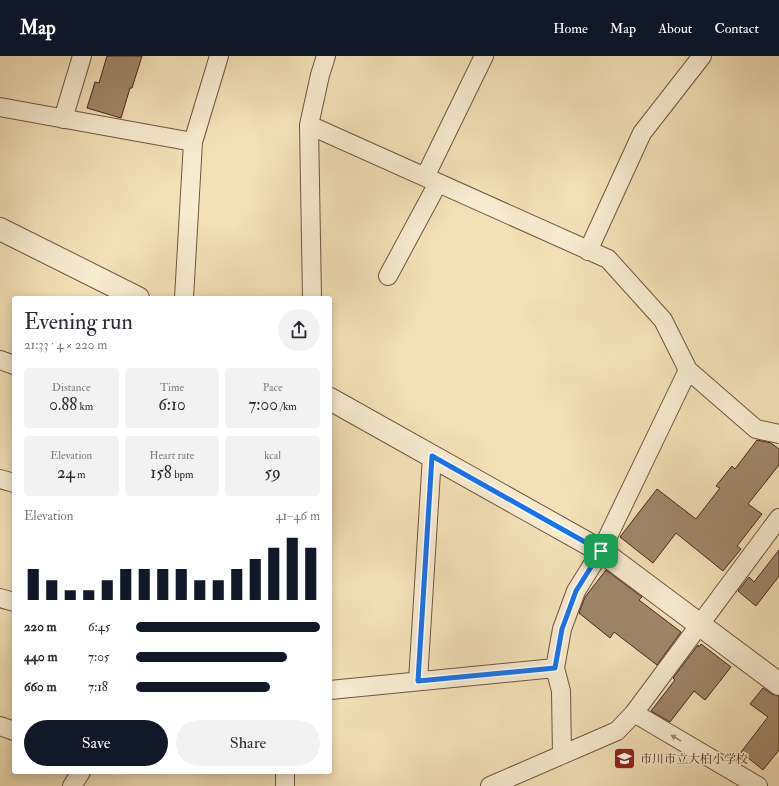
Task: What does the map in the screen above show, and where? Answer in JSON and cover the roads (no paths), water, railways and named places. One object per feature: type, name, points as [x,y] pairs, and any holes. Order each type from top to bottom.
[{"type":"street","points":[[63,119],[82,56]]},
{"type":"street","points":[[184,296],[193,142],[219,56]]},
{"type":"street","points":[[312,296],[309,125],[320,75],[326,56]]},
{"type":"street","points":[[388,276],[432,180],[484,56]]},
{"type":"street","points":[[588,250],[642,133],[702,56]]},
{"type":"street","points":[[0,108],[193,142]]},
{"type":"street","points":[[309,125],[608,260],[663,320],[688,370],[756,429],[779,434]]},
{"type":"street","points":[[0,229],[134,296]]},
{"type":"street","points":[[0,360],[12,363]]},
{"type":"street","points":[[562,755],[561,691],[555,668],[562,629],[576,591],[601,551],[688,370]]},
{"type":"street","points":[[332,399],[601,551],[779,684]]},
{"type":"street","points":[[418,681],[432,456]]},
{"type":"street","points":[[0,478],[12,482]]},
{"type":"street","points":[[490,786],[617,731],[634,713],[779,518]]},
{"type":"street","points":[[0,598],[12,601]]},
{"type":"street","points":[[332,690],[555,668]]},
{"type":"street","points":[[634,713],[758,786]]},
{"type":"street","points":[[0,726],[12,730]]},
{"type":"street","points":[[72,786],[80,774]]},
{"type":"street","points":[[285,786],[286,774]]},
{"type":"place","name":"市川市立大柏小学校","points":[[625,759]]}]
